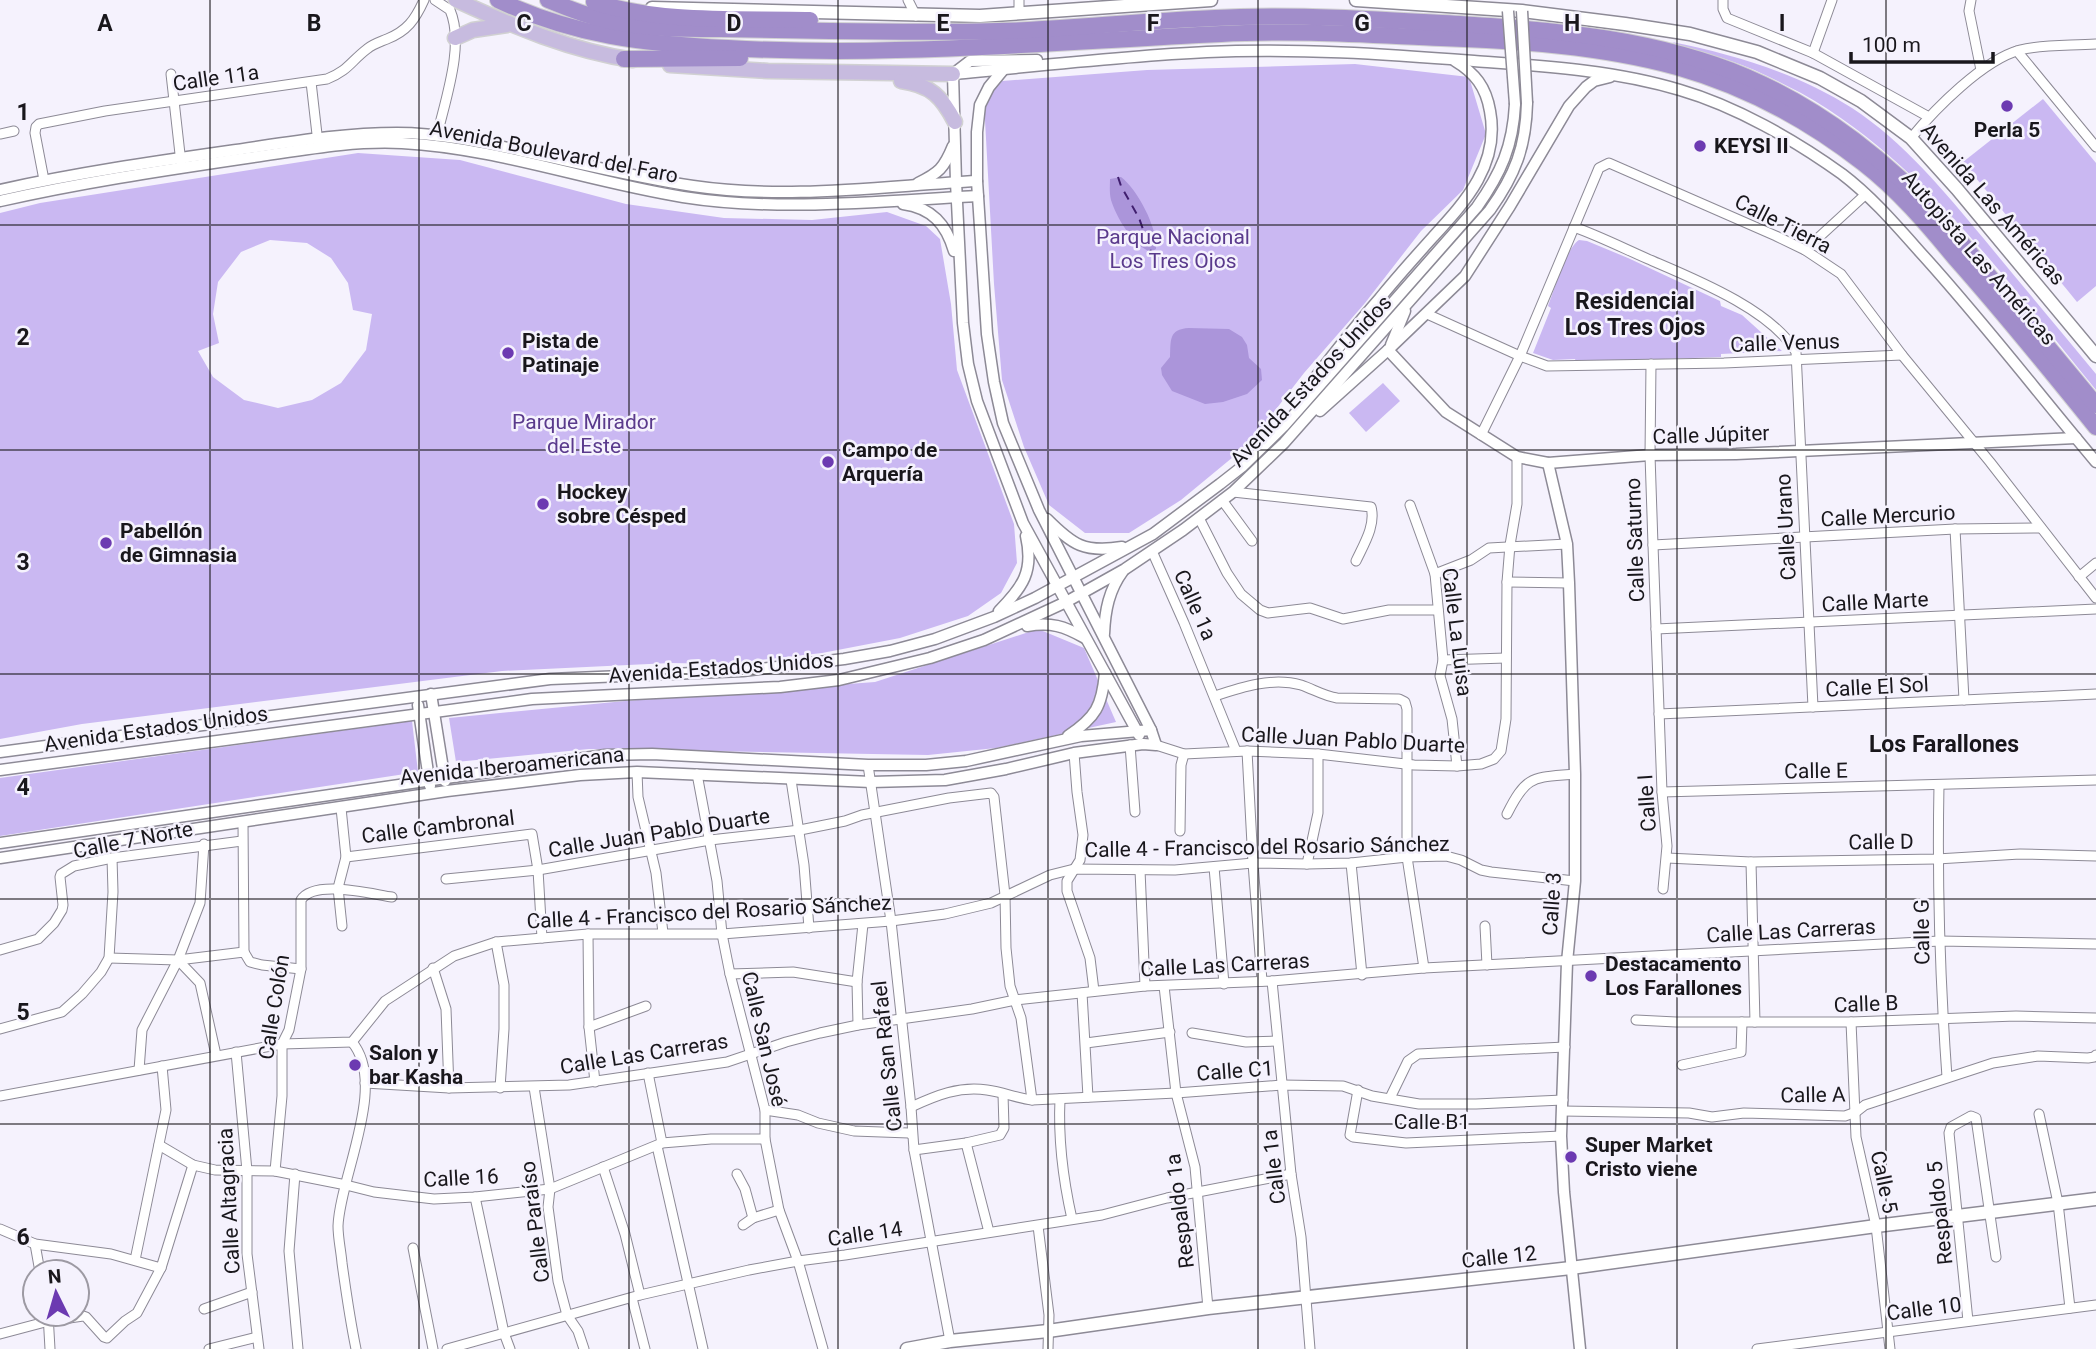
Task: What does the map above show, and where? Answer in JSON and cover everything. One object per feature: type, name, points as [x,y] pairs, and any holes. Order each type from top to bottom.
[{"type":"highway","name":"Autopista Las Américas","points":[[498,0],[548,21],[606,37],[660,44],[845,51],[975,48],[1221,34],[1297,33],[1513,42],[1600,52],[1679,68],[1725,83],[1775,107],[1822,134],[1866,165],[1888,184],[1983,289],[2096,427]]},
{"type":"highway","name":"Autopista Las Américas","points":[[548,0],[609,21],[669,29],[962,33],[1231,17],[1366,19],[1586,36],[1648,46],[1699,59],[1780,92],[1829,121],[1877,156],[1946,224],[2096,405]]},
{"type":"highway","points":[[591,1],[622,11],[651,15],[852,22],[962,33]]},
{"type":"highway","points":[[624,59],[829,55],[845,51]]},
{"type":"main road","points":[[591,1],[655,8],[796,10],[916,16],[1019,15],[1211,0]]},
{"type":"main road","name":"Avenida Las Américas","points":[[1356,0],[1508,10],[1626,24],[1690,34],[1739,46],[1787,63],[1842,90],[1911,138],[2096,356]]},
{"type":"main road","points":[[453,3],[576,47],[624,59],[676,66],[953,75]]},
{"type":"main road","points":[[455,38],[490,26],[514,25]]},
{"type":"main road","points":[[848,73],[918,83],[937,94],[955,122]]},
{"type":"main road","name":"Calle 12","points":[[912,1349],[950,1341],[1048,1331],[1209,1308],[1572,1268],[2096,1199]]},
{"type":"street","name":"Calle 11a","points":[[44,180],[35,133],[40,124],[105,111],[311,82],[335,76],[349,68],[365,50],[401,33],[416,17],[424,0]]},
{"type":"street","points":[[435,0],[453,3],[455,38],[453,61],[437,136]]},
{"type":"street","points":[[908,0],[916,16]]},
{"type":"street","points":[[1019,0],[1019,15]]},
{"type":"street","points":[[1723,0],[1727,18],[1813,53],[1929,117]]},
{"type":"street","points":[[1813,53],[1832,0]]},
{"type":"street","points":[[1971,0],[1969,11],[1981,70]]},
{"type":"street","name":"Avenida Estados Unidos","points":[[0,752],[550,679],[743,671],[845,659],[935,639],[1035,598],[1153,534],[1243,466],[1267,443],[1477,207],[1491,187],[1508,150],[1514,125],[1508,10]]},
{"type":"street","name":"Avenida Estados Unidos","points":[[0,770],[532,699],[780,687],[839,680],[930,658],[1014,628],[1066,603],[1125,569],[1233,492],[1284,443],[1490,211],[1514,171],[1527,127],[1522,12]]},
{"type":"street","points":[[1911,138],[1929,117],[1981,70],[2017,51],[2096,44]]},
{"type":"street","points":[[953,75],[1221,52],[1338,51],[1520,64],[1616,75],[1683,90],[1740,114],[1821,159],[1866,194],[1947,282],[2096,462]]},
{"type":"street","points":[[2017,51],[2095,145]]},
{"type":"street","points":[[1267,443],[1350,332],[1462,206],[1482,173],[1492,142],[1489,105],[1482,84],[1468,69],[1452,59]]},
{"type":"street","points":[[953,75],[964,65],[980,60],[1049,60],[1076,63]]},
{"type":"street","points":[[1003,70],[989,87],[980,105],[977,132],[977,181],[987,334],[1003,424],[1039,510],[1151,730],[1156,745]]},
{"type":"street","points":[[171,74],[181,163]]},
{"type":"street","points":[[953,75],[963,323],[968,364],[977,401],[1023,523],[1143,744]]},
{"type":"street","points":[[1284,443],[1453,289],[1474,264],[1578,94],[1594,81],[1616,75]]},
{"type":"street","points":[[311,82],[318,143]]},
{"type":"street","points":[[0,134],[14,131]]},
{"type":"street","name":"Avenida Boulevard del Faro","points":[[318,143],[341,135],[399,133],[437,136],[480,142],[694,186],[785,191],[892,188],[977,181]]},
{"type":"street","points":[[892,188],[916,183],[937,174],[946,162],[955,140]]},
{"type":"street","name":"Avenida Boulevard del Faro","points":[[0,190],[44,180],[318,143],[381,143],[427,145],[651,191],[711,200],[765,204],[978,196]]},
{"type":"street","name":"Avenida Boulevard del Faro","points":[[0,201],[181,163]]},
{"type":"street","name":"Calle Tierra","points":[[1481,435],[1520,356],[1599,168],[1609,163],[1776,236],[1805,250],[1841,274],[1902,355],[2096,598]]},
{"type":"street","points":[[1805,250],[1866,194]]},
{"type":"street","points":[[880,201],[912,205],[932,214],[945,227],[959,267]]},
{"type":"street","points":[[1574,227],[1673,270],[1742,305],[1786,338],[1796,352],[1797,360]]},
{"type":"street","points":[[1388,350],[1409,302]]},
{"type":"street","name":"Calle Venus","points":[[1427,314],[1547,366],[1902,355]]},
{"type":"street","name":"Calle Júpiter","points":[[1388,350],[1446,412],[1517,457],[1548,463],[1650,455],[2076,438]]},
{"type":"street","name":"Calle Urano","points":[[1797,360],[1813,707]]},
{"type":"street","name":"Calle Saturno","points":[[1651,364],[1650,455],[1659,714]]},
{"type":"street","name":"Calle Juan Pablo Duarte","points":[[1156,745],[1184,754],[1247,751],[1318,754],[1407,764],[1458,766],[1480,764],[1494,759],[1501,751],[1506,719],[1507,582],[1517,504],[1517,457]]},
{"type":"street","name":"Calle 3","points":[[1548,463],[1567,544],[1569,583],[1575,774],[1574,881],[1567,962],[1561,1136],[1580,1349]]},
{"type":"street","points":[[1233,492],[1371,507],[1373,514],[1370,529],[1356,561]]},
{"type":"street","points":[[1222,500],[1252,541]]},
{"type":"street","name":"Calle La Luisa","points":[[1410,506],[1435,574],[1443,660],[1440,676],[1452,719],[1458,766]]},
{"type":"street","points":[[1039,510],[1069,541],[1081,547],[1105,550],[1131,546]]},
{"type":"street","points":[[1199,518],[1227,573],[1241,594],[1260,610],[1275,613],[1301,607],[1343,619],[1389,610],[1438,610]]},
{"type":"street","points":[[994,617],[1019,591],[1028,570],[1028,548],[1023,523]]},
{"type":"street","name":"Calle Mercurio","points":[[1653,544],[1955,529],[2040,528]]},
{"type":"street","points":[[1955,529],[1964,701]]},
{"type":"street","points":[[1435,574],[1471,560],[1489,548],[1567,544]]},
{"type":"street","name":"Calle 1a","points":[[1152,551],[1236,751]]},
{"type":"street","points":[[2079,577],[2096,563]]},
{"type":"street","points":[[1104,637],[1104,615],[1109,596],[1125,569]]},
{"type":"street","points":[[1507,582],[1569,583]]},
{"type":"street","name":"Calle Marte","points":[[1656,629],[2096,609]]},
{"type":"street","points":[[1014,628],[1045,623],[1069,629],[1086,638]]},
{"type":"street","points":[[1443,660],[1506,657]]},
{"type":"street","points":[[1064,738],[1085,724],[1098,709],[1105,673]]},
{"type":"street","points":[[1215,696],[1244,686],[1282,682],[1301,685],[1327,697],[1399,699],[1405,702],[1407,857],[1424,968]]},
{"type":"street","points":[[431,694],[447,791]]},
{"type":"street","name":"Calle El Sol","points":[[1659,714],[2096,694]]},
{"type":"street","points":[[416,696],[430,793]]},
{"type":"street","name":"Calle I","points":[[1659,714],[1667,858],[1663,890]]},
{"type":"street","name":"Avenida Iberoamericana","points":[[0,843],[578,757],[631,754],[869,765],[950,763],[1064,738],[1151,730]]},
{"type":"street","points":[[1130,745],[1135,812]]},
{"type":"street","name":"Avenida Iberoamericana","points":[[0,858],[430,793],[580,775],[637,772],[791,780],[945,780],[1074,753],[1130,745],[1156,745]]},
{"type":"street","name":"Calle 1a","points":[[1247,751],[1253,863],[1277,1041],[1307,1298],[1310,1349]]},
{"type":"street","points":[[1074,753],[1083,835],[1080,860],[1068,881],[1067,891],[1090,958],[1094,992]]},
{"type":"street","points":[[1180,831],[1181,765],[1184,754]]},
{"type":"street","points":[[1307,864],[1318,813],[1318,754]]},
{"type":"street","name":"Calle San Rafael","points":[[869,765],[891,921],[914,1150],[950,1341]]},
{"type":"street","points":[[637,772],[638,797],[656,873],[663,933]]},
{"type":"street","name":"Calle San José","points":[[697,774],[717,881],[722,934],[765,1110],[765,1139],[779,1210],[823,1349]]},
{"type":"street","points":[[1507,814],[1525,783],[1544,777],[1575,774]]},
{"type":"street","points":[[791,780],[800,830],[809,928]]},
{"type":"street","name":"Calle E","points":[[1662,792],[2096,780]]},
{"type":"street","name":"Calle G","points":[[1939,785],[1937,859],[1947,1077]]},
{"type":"street","name":"Calle Juan Pablo Duarte","points":[[446,879],[538,870],[710,840],[800,830],[949,798],[992,793],[1005,895]]},
{"type":"street","points":[[341,808],[346,857],[338,888],[342,926]]},
{"type":"street","points":[[243,822],[244,952],[250,962],[301,969]]},
{"type":"street","name":"Calle Cambronal","points":[[346,857],[529,833],[533,835],[538,870]]},
{"type":"street","name":"Calle 7 Norte","points":[[0,950],[38,939],[54,923],[63,905],[61,874],[74,866],[112,858],[242,841]]},
{"type":"street","points":[[139,1070],[142,1030],[178,960],[200,903],[204,845]]},
{"type":"street","name":"Calle D","points":[[1667,858],[1751,863],[1937,859],[2020,854],[2096,856]]},
{"type":"street","name":"Calle 4 - Francisco del Rosario Sánchez","points":[[352,1042],[385,1001],[454,956],[496,942],[588,934],[722,934],[891,921],[945,914],[991,903],[1050,875],[1074,869],[1140,870],[1253,863],[1352,863],[1446,856],[1491,872],[1574,881]]},
{"type":"street","points":[[0,1029],[62,1012],[102,972],[109,958],[112,858]]},
{"type":"street","points":[[1352,863],[1363,975]]},
{"type":"street","points":[[1751,863],[1755,1022]]},
{"type":"street","points":[[1214,867],[1224,984]]},
{"type":"street","points":[[538,870],[542,938]]},
{"type":"street","points":[[1140,870],[1145,986]]},
{"type":"street","points":[[338,888],[392,897]]},
{"type":"street","name":"Calle Colón","points":[[275,1171],[282,1096],[282,1044],[289,1030],[301,969],[301,900],[308,892],[338,888]]},
{"type":"street","points":[[1005,895],[1010,986],[1021,1018],[1032,1100]]},
{"type":"street","points":[[858,1025],[857,982],[863,924]]},
{"type":"street","points":[[1485,926],[1488,965]]},
{"type":"street","points":[[588,934],[589,1027],[595,1082]]},
{"type":"street","name":"Calle Las Carreras","points":[[365,1083],[500,1088],[595,1082],[727,1062],[786,1042],[858,1025],[972,1009],[1015,1000],[1145,986],[1224,984],[1363,975],[1424,968],[1940,941],[2096,944]]},
{"type":"street","points":[[496,942],[504,985],[500,1088]]},
{"type":"street","points":[[109,958],[178,960],[244,952]]},
{"type":"street","points":[[178,960],[200,983],[216,1055]]},
{"type":"street","points":[[433,968],[446,1009],[449,1088]]},
{"type":"street","points":[[730,974],[793,972],[857,982]]},
{"type":"street","name":"Respaldo 1a","points":[[1164,986],[1176,1093],[1195,1167],[1209,1308]]},
{"type":"street","points":[[1082,993],[1088,1097]]},
{"type":"street","points":[[589,1027],[646,1006]]},
{"type":"street","name":"Calle B","points":[[1636,1020],[1676,1023],[1852,1022],[2063,1016],[2096,1018]]},
{"type":"street","points":[[1682,1065],[1741,1052],[1742,1022]]},
{"type":"street","name":"Calle 5","points":[[1852,1022],[1856,1137],[1876,1226],[1890,1349]]},
{"type":"street","points":[[1086,1043],[1170,1032]]},
{"type":"street","points":[[1192,1033],[1245,1042],[1277,1041]]},
{"type":"street","points":[[0,1096],[282,1044],[352,1042],[360,1052],[365,1083],[358,1138],[338,1228],[356,1349]]},
{"type":"street","points":[[1390,1098],[1408,1060],[1418,1054],[1565,1048]]},
{"type":"street","name":"Calle Altagracia","points":[[236,1052],[247,1171],[247,1254],[259,1349]]},
{"type":"street","name":"Calle A","points":[[1562,1106],[1712,1117],[1741,1113],[1843,1116],[1856,1112],[1865,1105],[1993,1063],[2038,1056],[2094,1058],[2096,1055]]},
{"type":"street","points":[[135,1260],[166,1110],[162,1066]]},
{"type":"street","points":[[648,1073],[660,1145],[703,1349]]},
{"type":"street","name":"Calle C1","points":[[911,1107],[957,1088],[987,1090],[1032,1100],[1282,1085],[1343,1086],[1372,1096],[1419,1104],[1562,1106]]},
{"type":"street","name":"Calle Paraíso","points":[[534,1087],[550,1189],[548,1208],[558,1281],[567,1315],[579,1331],[584,1349]]},
{"type":"street","name":"Calle B1","points":[[1358,1090],[1350,1135],[1353,1137],[1406,1143],[1561,1136]]},
{"type":"street","points":[[914,1150],[1000,1135],[1004,1128],[1003,1094]]},
{"type":"street","points":[[1060,1099],[1060,1151],[1072,1219]]},
{"type":"street","points":[[765,1110],[798,1115],[818,1124],[854,1131],[912,1135]]},
{"type":"street","points":[[2039,1114],[2058,1203],[2070,1308]]},
{"type":"street","name":"Respaldo 5","points":[[1968,1321],[1949,1133],[1951,1127],[1970,1116],[1976,1118],[1988,1212]]},
{"type":"street","name":"Calle 16","points":[[159,1145],[193,1165],[215,1170],[275,1171],[374,1192],[434,1199],[550,1189],[660,1145],[711,1139],[765,1139]]},
{"type":"street","points":[[966,1143],[989,1232]]},
{"type":"street","points":[[91,1323],[107,1338],[137,1313],[161,1268],[193,1165]]},
{"type":"street","points":[[603,1167],[625,1234],[645,1349]]},
{"type":"street","points":[[295,1174],[289,1251],[298,1349]]},
{"type":"street","points":[[737,1174],[745,1189],[753,1218]]},
{"type":"street","name":"Calle 14","points":[[447,1349],[636,1296],[797,1261],[1102,1215],[1167,1198],[1292,1174]]},
{"type":"street","points":[[475,1197],[510,1349]]},
{"type":"street","points":[[743,1225],[753,1218],[779,1210]]},
{"type":"street","points":[[1988,1212],[1996,1257]]},
{"type":"street","points":[[1038,1226],[1048,1315],[1048,1349]]},
{"type":"street","points":[[0,1229],[35,1244],[111,1254],[161,1268]]},
{"type":"street","points":[[35,1244],[38,1258]]},
{"type":"street","points":[[413,1248],[433,1349]]},
{"type":"street","points":[[204,1310],[252,1292]]},
{"type":"street","name":"Calle 10","points":[[1757,1349],[2096,1305]]},
{"type":"street","points":[[0,1334],[21,1327]]},
{"type":"street","points":[[49,1328],[50,1349]]},
{"type":"street","points":[[209,1349],[257,1337]]},
{"type":"green space","points":[[1672,42],[1742,59],[1788,75],[1832,96],[1871,121],[1906,152],[1954,203],[2096,374],[2096,390],[1962,227],[1887,153],[1845,121],[1792,88],[1737,63]]},
{"type":"green space","name":"Parque Nacional Los Tres Ojos","points":[[1355,64],[1469,77],[1486,134],[1463,190],[1421,231],[1250,443],[1181,500],[1129,533],[1085,533],[1049,505],[1024,447],[1002,380],[984,102],[1002,81],[1147,70]]},
{"type":"green space","points":[[2043,99],[2096,163],[2096,286],[2077,302],[1963,162]]},
{"type":"green space","name":"Parque Mirador del Este","points":[[358,153],[460,160],[626,204],[724,218],[812,220],[887,212],[926,226],[940,239],[951,304],[957,370],[1014,524],[1017,563],[1001,593],[968,616],[900,638],[822,653],[724,664],[670,663],[502,671],[82,724],[0,739],[0,213],[40,203]],"holes":[[[270,240],[307,243],[331,258],[348,283],[353,310],[372,314],[366,350],[341,383],[312,400],[278,408],[244,400],[213,377],[198,351],[219,343],[213,314],[218,282],[241,252]]]},
{"type":"green space","points":[[1579,240],[1628,258],[1720,301],[1721,306],[1742,315],[1782,351],[1721,354],[1721,357],[1576,362],[1575,359],[1553,360],[1533,353],[1551,308],[1548,306],[1561,270]]},
{"type":"green space","points":[[1383,383],[1400,401],[1366,432],[1349,413]]},
{"type":"green space","points":[[1038,629],[1084,648],[1116,722],[996,748],[928,755],[589,749],[456,762],[449,718],[625,701],[875,682]]},
{"type":"green space","points":[[412,721],[418,772],[0,836],[0,778]]},
{"type":"shaded area","points":[[1121,177],[1134,190],[1150,220],[1156,240],[1156,249],[1151,252],[1127,232],[1112,203],[1110,179]]},
{"type":"shaded area","points":[[1189,328],[1229,329],[1242,337],[1247,345],[1249,358],[1261,369],[1262,380],[1247,394],[1223,402],[1205,404],[1172,391],[1162,375],[1161,368],[1170,357],[1174,333]]},
{"type":"ferry route","points":[[1118,177],[1139,218],[1151,252]]},
{"type":"place","name":"Perla 5","points":[[2007,106]]},
{"type":"place","name":"KEYSI II","points":[[1700,146]]},
{"type":"place","name":"Pista de Patinaje","points":[[508,353]]},
{"type":"place","name":"Campo de Arquería","points":[[828,462]]},
{"type":"place","name":"Hockey sobre Césped","points":[[543,504]]},
{"type":"place","name":"Pabellón de Gimnasia","points":[[106,543]]},
{"type":"place","name":"Destacamento Los Farallones","points":[[1591,976]]},
{"type":"place","name":"Salon y bar Kasha","points":[[355,1065]]},
{"type":"place","name":"Super Market Cristo viene","points":[[1571,1157]]},
{"type":"district","name":"Residencial Los Tres Ojos","points":[[1635,314]]},
{"type":"district","name":"Los Farallones","points":[[1944,744]]}]
